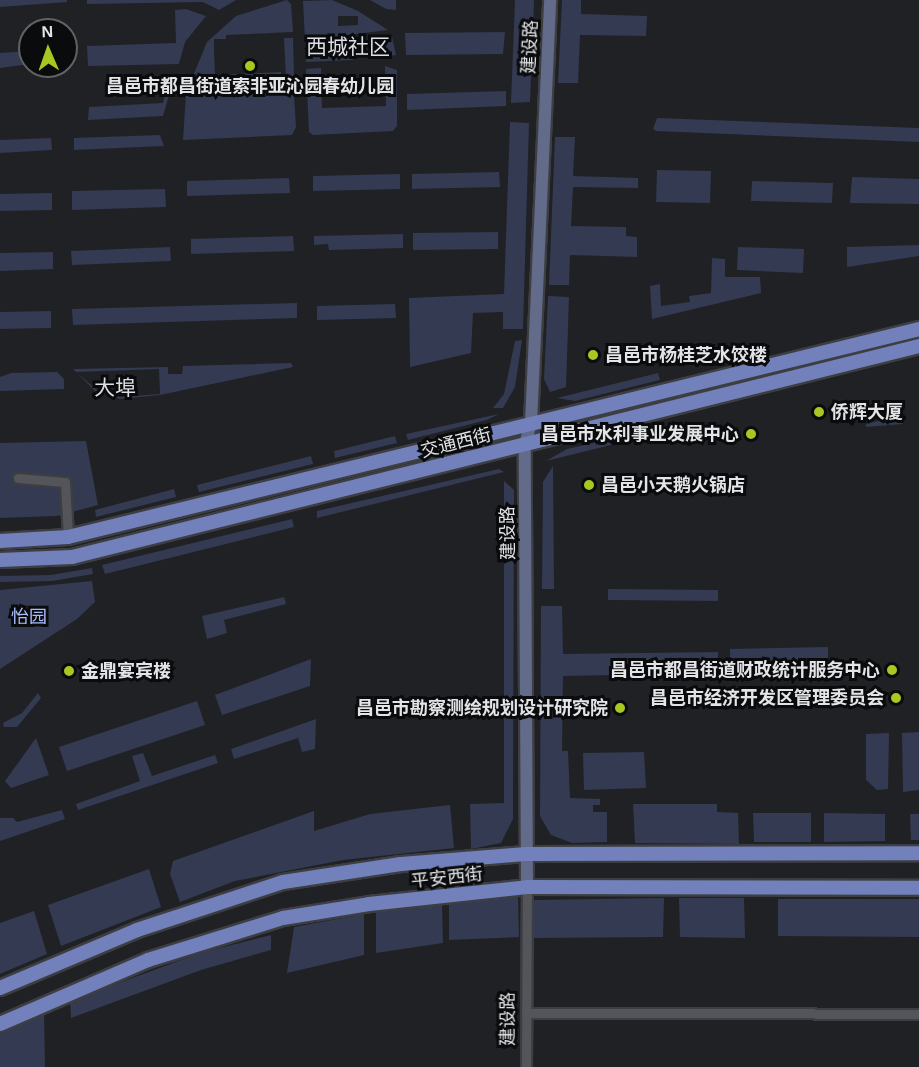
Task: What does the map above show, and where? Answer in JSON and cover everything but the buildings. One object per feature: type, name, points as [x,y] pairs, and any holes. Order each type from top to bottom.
[{"type":"main road","name":"交通西街","points":[[0,541],[68,537],[919,329]]},
{"type":"main road","name":"交通西街","points":[[0,560],[72,557],[919,346]]},
{"type":"main road","name":"平安西街","points":[[0,988],[136,930],[284,882],[401,864],[526,854],[919,853]]},
{"type":"main road","name":"平安西街","points":[[0,1024],[148,960],[284,918],[369,904],[527,887],[919,888]]},
{"type":"street","name":"建设路","points":[[526,1067],[525,444],[531,423],[550,0]]},
{"type":"street","points":[[18,478],[65,482],[68,537]]},
{"type":"street","points":[[526,1013],[919,1014]]},
{"type":"green space","points":[[0,0],[67,0],[67,2],[0,7]]},
{"type":"green space","points":[[87,0],[236,0],[219,10],[203,2],[87,4]]},
{"type":"green space","points":[[287,0],[291,4],[293,32],[226,35],[226,39],[214,39],[214,52],[215,75],[281,72],[286,95],[294,95],[296,127],[292,135],[183,140],[186,93],[207,42],[236,16]]},
{"type":"green space","points":[[332,0],[358,11],[388,30],[317,39],[318,54],[344,53],[352,56],[353,60],[306,62],[303,1]],"holes":[[[338,16],[358,16],[358,25],[338,26]]]},
{"type":"green space","points":[[370,0],[396,0],[396,10],[386,9]]},
{"type":"green space","points":[[515,0],[534,0],[530,102],[511,103]]},
{"type":"green space","points":[[562,0],[581,0],[581,14],[647,16],[646,36],[580,35],[578,83],[558,83]]},
{"type":"green space","points":[[186,9],[206,16],[185,42],[179,64],[88,66],[87,46],[176,43],[175,10]]},
{"type":"green space","points":[[505,32],[503,54],[406,55],[405,33]]},
{"type":"green space","points":[[370,37],[392,37],[396,55],[371,59]]},
{"type":"green space","points":[[284,38],[293,38],[294,77],[286,78]]},
{"type":"green space","points":[[18,52],[18,66],[0,68],[0,53]]},
{"type":"green space","points":[[385,66],[397,70],[397,126],[393,131],[313,135],[309,132],[306,69],[321,68],[322,108],[386,106]]},
{"type":"green space","points":[[169,74],[175,74],[163,116],[88,120],[89,107],[163,103]]},
{"type":"green space","points":[[506,91],[506,106],[407,110],[407,94]]},
{"type":"green space","points":[[657,118],[919,128],[919,142],[656,131],[653,129]]},
{"type":"green space","points":[[510,122],[529,123],[523,329],[503,329],[503,312],[473,313],[471,353],[410,367],[409,298],[504,294]]},
{"type":"green space","points":[[160,135],[164,146],[74,150],[74,138]]},
{"type":"green space","points":[[555,137],[575,137],[573,176],[638,178],[638,188],[573,187],[571,226],[626,227],[626,236],[637,237],[637,257],[570,255],[569,285],[549,285]]},
{"type":"green space","points":[[51,138],[52,150],[0,153],[0,140]]},
{"type":"green space","points":[[657,170],[711,171],[710,203],[656,202]]},
{"type":"green space","points":[[499,172],[500,187],[412,189],[412,174]]},
{"type":"green space","points":[[400,174],[400,189],[313,191],[313,176]]},
{"type":"green space","points":[[852,177],[919,179],[919,204],[850,203]]},
{"type":"green space","points":[[289,178],[290,193],[187,196],[187,181]]},
{"type":"green space","points":[[752,181],[833,183],[832,203],[751,201]]},
{"type":"green space","points":[[165,189],[166,207],[72,210],[72,191]]},
{"type":"green space","points":[[52,193],[52,210],[0,211],[0,194]]},
{"type":"green space","points":[[498,232],[498,249],[413,250],[413,233]]},
{"type":"green space","points":[[403,234],[403,248],[329,250],[328,244],[314,245],[314,236]]},
{"type":"green space","points":[[293,236],[294,251],[191,254],[191,239]]},
{"type":"green space","points":[[919,245],[919,256],[847,267],[847,247]]},
{"type":"green space","points":[[170,247],[171,261],[72,265],[71,251]]},
{"type":"green space","points":[[738,247],[804,249],[803,273],[737,270]]},
{"type":"green space","points":[[53,252],[53,269],[0,271],[0,253]]},
{"type":"green space","points":[[712,258],[725,259],[725,277],[760,277],[761,293],[652,319],[650,286],[660,284],[661,306],[690,302],[689,296],[711,293]]},
{"type":"green space","points":[[548,296],[569,297],[566,387],[550,392],[544,379]]},
{"type":"green space","points":[[297,303],[297,318],[73,325],[72,309]]},
{"type":"green space","points":[[395,304],[396,318],[317,320],[317,306]]},
{"type":"green space","points":[[51,311],[51,328],[0,329],[0,312]]},
{"type":"green space","points":[[522,340],[515,387],[503,408],[493,408],[504,394],[515,341]]},
{"type":"green space","points":[[291,363],[293,367],[160,395],[120,399],[95,391],[73,369],[168,367],[168,374],[182,374],[183,366]],"holes":[[[159,369],[160,394],[120,397],[97,390],[76,372]]]},
{"type":"green space","points":[[57,372],[64,379],[64,389],[0,391],[0,377],[11,373]]},
{"type":"green space","points":[[658,373],[660,380],[575,401],[557,398]]},
{"type":"green space","points":[[499,414],[487,420],[408,440],[406,434]]},
{"type":"green space","points":[[901,415],[903,424],[866,427],[866,424]]},
{"type":"green space","points":[[395,436],[397,443],[335,458],[334,451]]},
{"type":"green space","points":[[614,438],[615,444],[546,461],[567,449]]},
{"type":"green space","points":[[86,441],[98,505],[57,516],[0,518],[0,443]]},
{"type":"green space","points":[[311,456],[313,464],[199,492],[197,485]]},
{"type":"green space","points":[[553,466],[554,589],[542,589],[543,482]]},
{"type":"green space","points":[[499,469],[504,472],[317,518],[317,511]]},
{"type":"green space","points":[[504,481],[514,490],[513,819],[501,843],[471,849],[470,804],[504,803]]},
{"type":"green space","points":[[174,489],[176,497],[96,517],[95,510]]},
{"type":"green space","points":[[292,519],[294,527],[105,574],[102,565]]},
{"type":"green space","points":[[92,568],[93,574],[52,581],[0,582],[0,576],[51,575]]},
{"type":"green space","name":"怡园","points":[[92,581],[95,602],[77,619],[0,669],[0,590]]},
{"type":"green space","points":[[608,589],[718,590],[718,601],[608,600]]},
{"type":"green space","points":[[284,597],[286,604],[224,620],[227,633],[207,639],[202,616]]},
{"type":"green space","points":[[541,606],[562,606],[563,654],[718,652],[718,673],[563,676],[562,751],[568,751],[570,798],[600,799],[600,805],[593,805],[593,812],[607,812],[607,842],[572,843],[551,835],[540,816]]},
{"type":"green space","points":[[828,647],[828,659],[730,661],[730,649]]},
{"type":"green space","points":[[311,659],[310,686],[222,715],[215,695]]},
{"type":"green space","points":[[38,693],[41,698],[17,727],[4,727],[3,723],[22,713]]},
{"type":"green space","points":[[197,701],[205,725],[67,771],[59,747]]},
{"type":"green space","points":[[316,719],[315,749],[302,752],[298,738],[234,759],[231,749]]},
{"type":"green space","points":[[919,732],[919,790],[903,792],[902,733]]},
{"type":"green space","points":[[889,733],[888,789],[877,790],[866,780],[866,734]]},
{"type":"green space","points":[[36,738],[49,775],[11,788],[5,781]]},
{"type":"green space","points":[[644,752],[646,788],[584,790],[583,753]]},
{"type":"green space","points":[[143,753],[152,776],[215,755],[218,763],[78,810],[76,804],[140,781],[132,756]]},
{"type":"green space","points":[[633,804],[717,804],[717,812],[738,813],[739,844],[635,843]]},
{"type":"green space","points":[[450,805],[454,848],[343,860],[235,881],[180,902],[170,874],[173,861],[314,811],[314,831],[370,814]]},
{"type":"green space","points":[[62,810],[65,819],[0,841],[0,818],[13,818],[17,822]]},
{"type":"green space","points":[[753,813],[811,813],[811,842],[754,842]]},
{"type":"green space","points":[[824,813],[885,814],[885,841],[824,842]]},
{"type":"green space","points":[[910,814],[919,814],[919,840],[911,840]]},
{"type":"green space","points":[[149,869],[161,907],[61,946],[48,905]]},
{"type":"green space","points":[[518,897],[519,937],[449,940],[449,903]]},
{"type":"green space","points":[[664,898],[663,937],[532,938],[533,900]]},
{"type":"green space","points":[[679,898],[744,898],[745,938],[680,937]]},
{"type":"green space","points":[[778,899],[919,899],[919,937],[778,936]]},
{"type":"green space","points":[[442,904],[443,943],[376,953],[376,912]]},
{"type":"green space","points":[[34,911],[47,954],[0,974],[0,923]]},
{"type":"green space","points":[[364,914],[364,955],[287,973],[294,927]]},
{"type":"green space","points":[[271,935],[271,950],[201,970],[71,1018],[70,1001],[200,953]]},
{"type":"green space","points":[[44,1010],[45,1067],[0,1067],[0,1031]]},
{"type":"place","name":"昌邑市都昌街道索非亚沁园春幼儿园","points":[[250,66]]},
{"type":"place","name":"昌邑市杨桂芝水饺楼","points":[[593,355]]},
{"type":"place","name":"侨辉大厦","points":[[819,412]]},
{"type":"place","name":"昌邑市水利事业发展中心","points":[[751,434]]},
{"type":"place","name":"昌邑小天鹅火锅店","points":[[589,485]]},
{"type":"place","name":"昌邑市都昌街道财政统计服务中心","points":[[892,670]]},
{"type":"place","name":"金鼎宴宾楼","points":[[69,671]]},
{"type":"place","name":"昌邑市经济开发区管理委员会","points":[[896,698]]},
{"type":"place","name":"昌邑市勘察测绘规划设计研究院","points":[[620,708]]},
{"type":"district","name":"西城社区","points":[[348,47]]},
{"type":"district","name":"大埠","points":[[115,388]]}]
